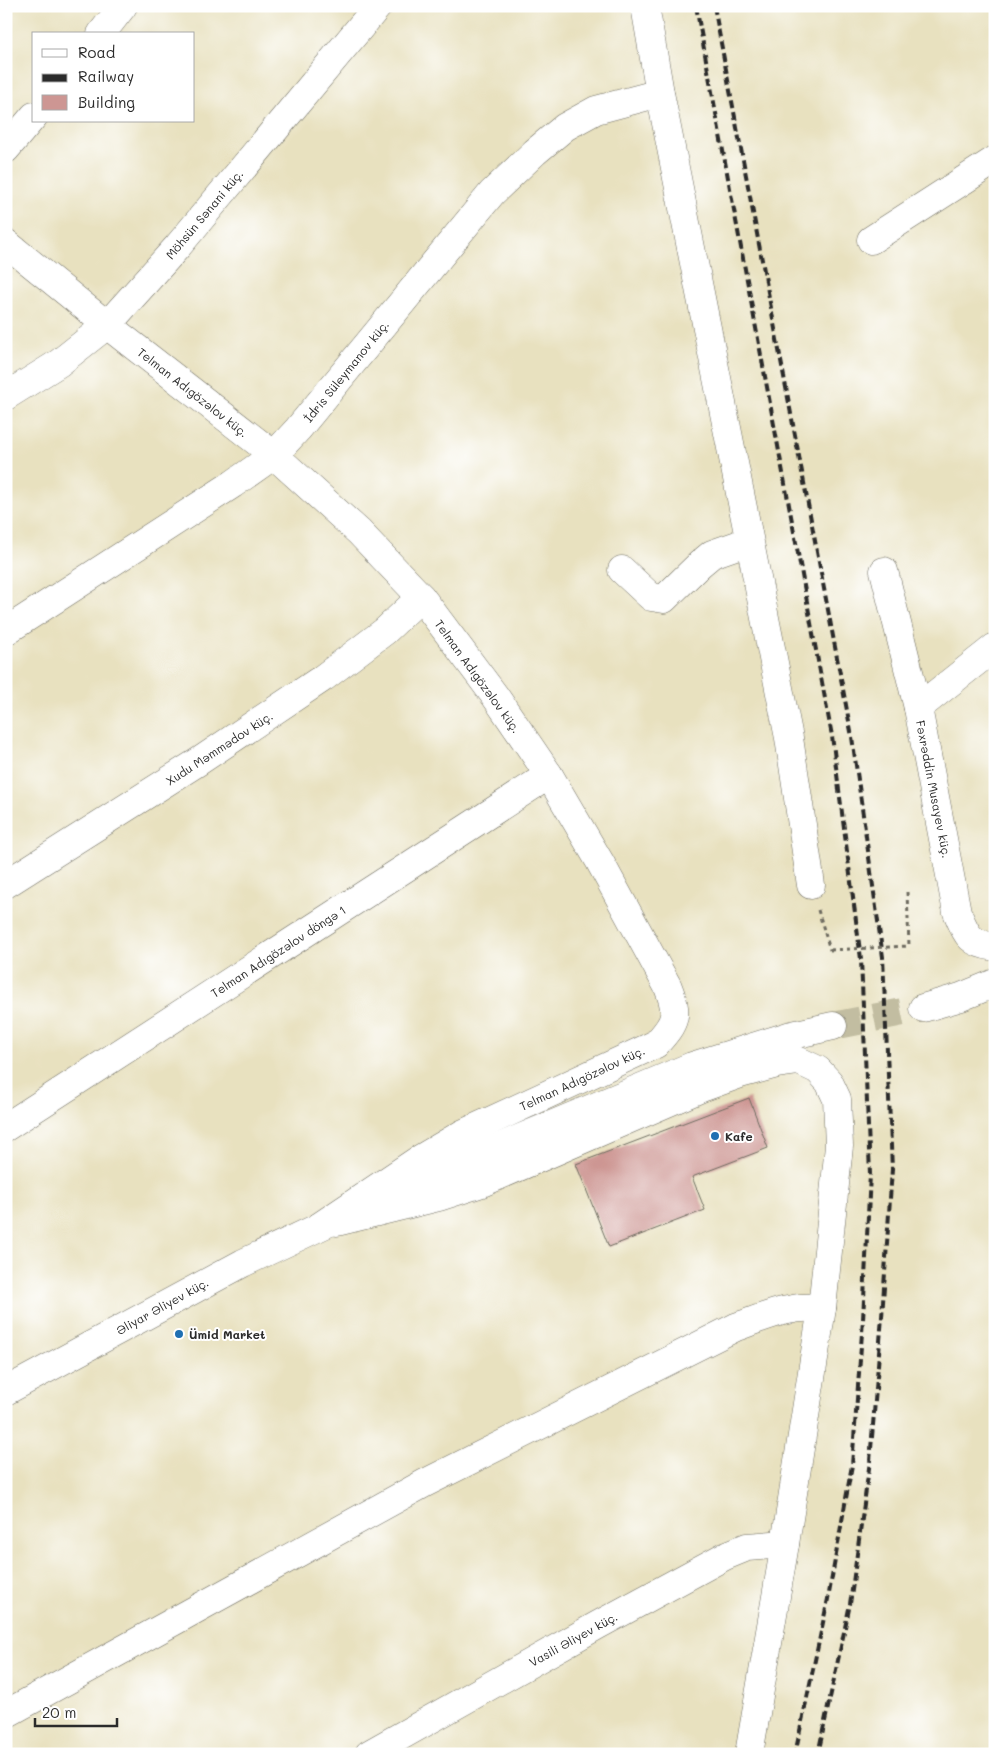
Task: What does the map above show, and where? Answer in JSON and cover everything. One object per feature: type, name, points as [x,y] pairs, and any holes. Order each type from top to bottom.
[{"type":"street","points":[[103,32],[123,6]]},
{"type":"street","name":"Möhsün Sənani küç.","points":[[6,396],[59,363],[107,325],[178,246],[378,6]]},
{"type":"street","points":[[645,6],[660,93],[789,738],[811,885]]},
{"type":"street","name":"İdris Süleymanov küç.","points":[[6,631],[234,484],[274,455],[298,429],[492,193],[535,152],[565,127],[596,110],[660,93]]},
{"type":"street","points":[[6,149],[32,118]]},
{"type":"street","points":[[872,240],[995,160]]},
{"type":"street","name":"Telman Adıgözəlov küç.","points":[[6,243],[107,325],[274,455],[360,532],[421,597],[495,696],[549,775],[600,862],[668,987],[675,1006],[673,1020],[667,1032],[656,1044],[462,1134],[418,1160],[320,1226]]},
{"type":"street","points":[[622,570],[651,596],[664,599],[712,554],[749,542]]},
{"type":"street","points":[[884,571],[918,708]]},
{"type":"street","name":"Xudu Məmmədov küç.","points":[[6,884],[198,762],[323,678],[386,631],[421,597]]},
{"type":"street","name":"Fəxrəddin Musayev küç.","points":[[995,647],[918,708],[957,912],[968,936],[980,945],[995,947]]},
{"type":"street","name":"Telman Adıgözəlov döngə 1","points":[[6,1128],[549,775]]},
{"type":"street","points":[[923,1008],[962,997],[995,983]]},
{"type":"street","points":[[320,1226],[444,1170],[692,1066],[788,1036],[833,1026]]},
{"type":"street","points":[[320,1226],[439,1197],[482,1183],[740,1074],[777,1064],[799,1061],[818,1070],[829,1082],[837,1099],[839,1146],[822,1308],[785,1544],[749,1754]]},
{"type":"street","points":[[462,1134],[446,1151],[442,1163],[444,1170],[447,1176],[461,1184],[482,1183]]},
{"type":"street","name":"Əliyar Əliyev küç.","points":[[6,1392],[243,1262],[320,1226]]},
{"type":"street","points":[[6,1714],[426,1483],[736,1327],[783,1310],[804,1306],[822,1308]]},
{"type":"street","name":"Vasili Əliyev küç.","points":[[369,1754],[725,1556],[747,1547],[785,1544]]},
{"type":"path","points":[[811,885],[830,950],[909,946],[907,892]]},
{"type":"building","points":[[749,1098],[768,1148],[692,1177],[705,1210],[609,1247],[576,1164]]},
{"type":"tunnel","points":[[833,1026],[923,1008]]},
{"type":"railway","points":[[696,6],[832,736],[861,959],[870,1174],[863,1320],[852,1465],[828,1599],[795,1754]]},
{"type":"railway","points":[[714,6],[852,737],[883,957],[892,1169],[882,1317],[870,1461],[850,1604],[818,1754]]},
{"type":"place","name":"Kafe","points":[[715,1136]]},
{"type":"place","name":"Ümid Market","points":[[179,1334]]}]
